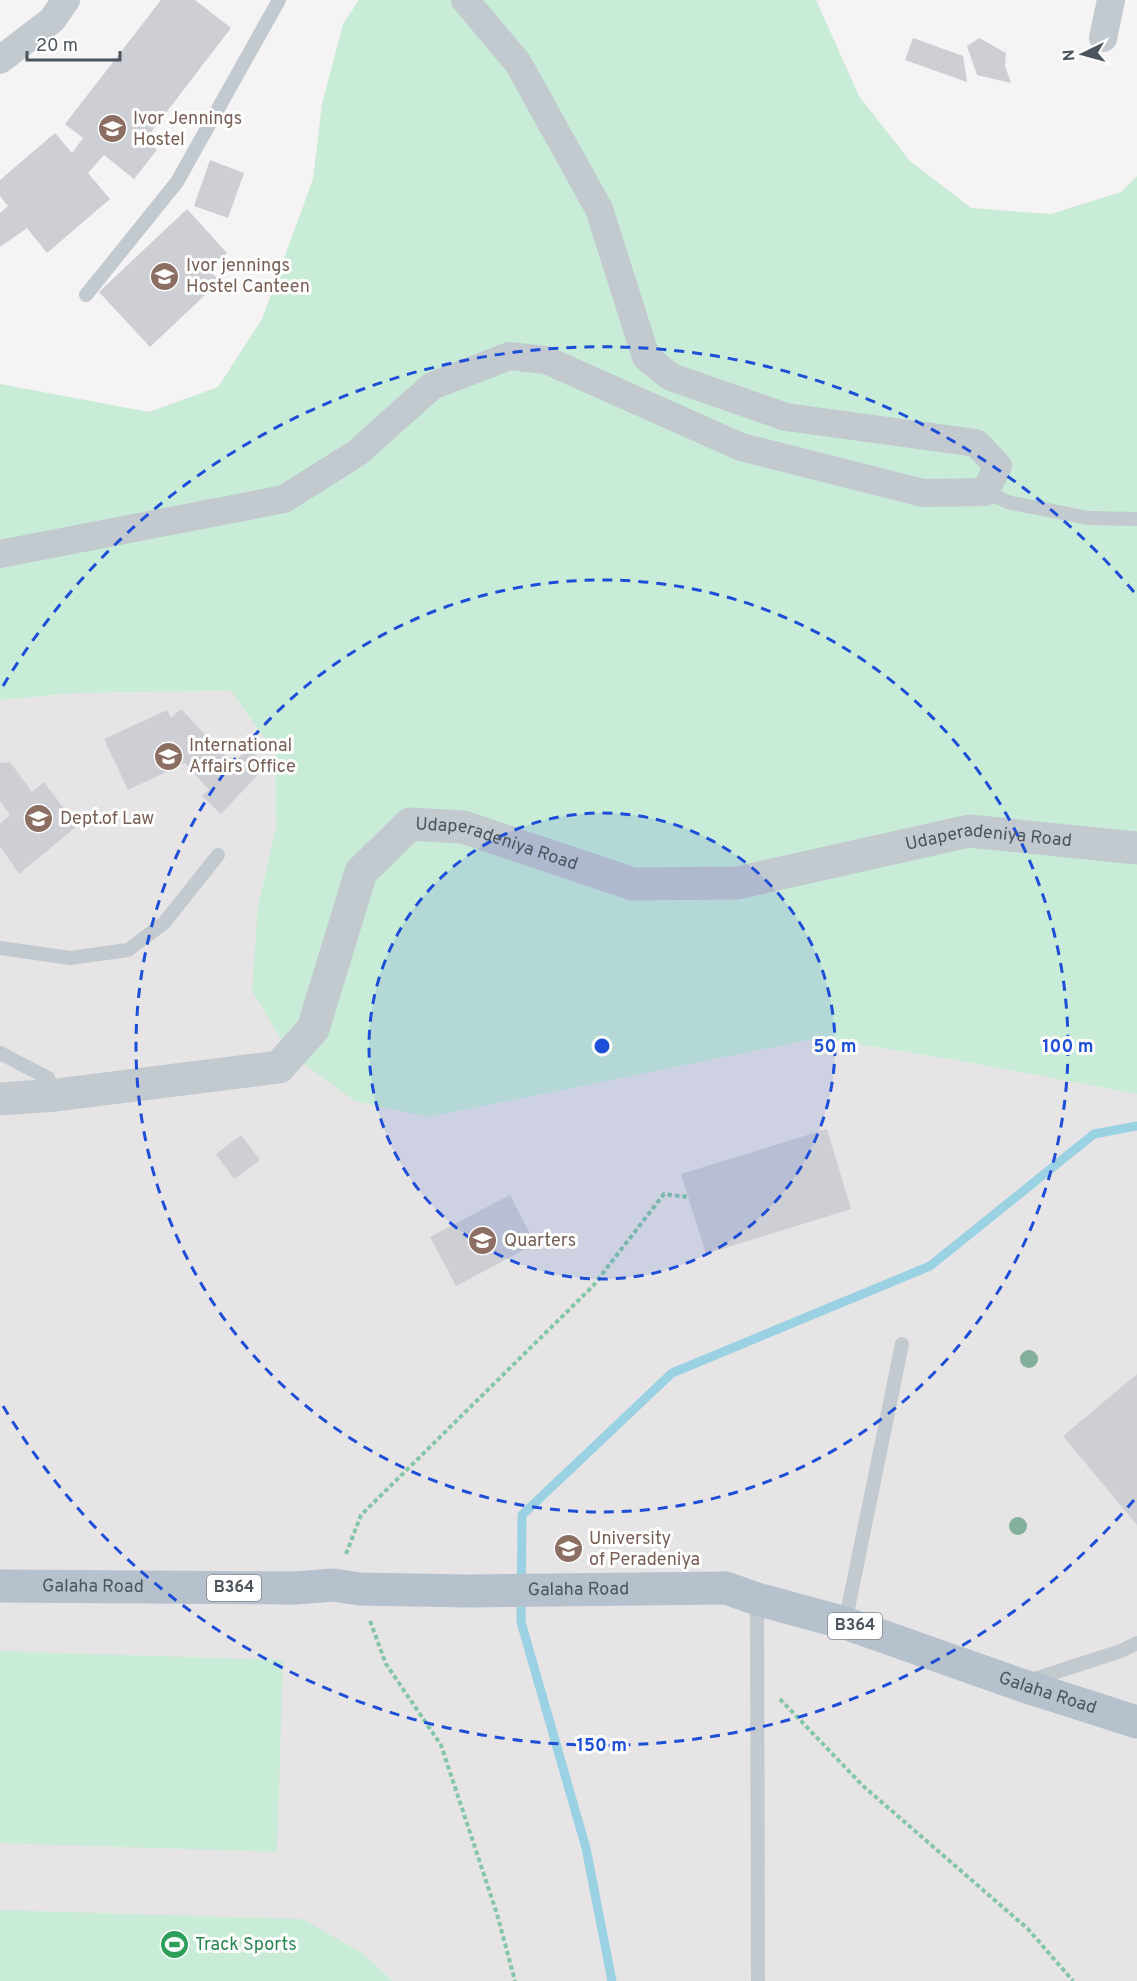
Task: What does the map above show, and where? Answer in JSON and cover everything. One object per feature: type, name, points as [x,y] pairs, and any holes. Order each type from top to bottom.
[{"type":"main road","name":"Galaha Road","points":[[0,1586],[346,1587],[467,1591],[726,1588],[757,1599],[845,1623],[1018,1684],[1137,1722]]},
{"type":"street","points":[[0,60],[52,20],[66,0]]},
{"type":"street","points":[[0,554],[284,499],[357,453],[432,386],[509,356],[546,360],[741,447],[923,493],[985,492],[998,466],[976,443],[786,417],[671,377],[646,357],[599,209],[518,63],[465,0]]},
{"type":"street","points":[[1103,38],[1111,0]]},
{"type":"street","name":"Udaperadeniya Road","points":[[0,1099],[56,1095],[279,1067],[313,1029],[361,872],[410,824],[463,827],[633,884],[737,884],[969,831],[1137,848]]},
{"type":"lane","points":[[86,296],[177,182],[279,0]]},
{"type":"lane","points":[[985,492],[1011,504],[1088,518],[1137,519]]},
{"type":"lane","points":[[0,948],[70,958],[129,950],[164,923],[218,855]]},
{"type":"lane","points":[[0,1053],[48,1078],[56,1095]]},
{"type":"lane","points":[[845,1623],[902,1344]]},
{"type":"lane","points":[[757,1599],[758,1981]]},
{"type":"lane","points":[[1018,1684],[1121,1651],[1137,1643]]},
{"type":"path","points":[[516,1981],[497,1914],[441,1745],[386,1664],[346,1587],[361,1515],[592,1286],[664,1194],[688,1197]]},
{"type":"path","points":[[757,1674],[862,1785],[1028,1929],[1073,1981]]},
{"type":"shaded area","name":"University of Peradeniya","points":[[231,691],[275,753],[276,828],[258,905],[428,1117],[820,1038],[1137,1094],[1137,1981],[0,1981],[0,700],[77,693]]},
{"type":"green space","points":[[359,0],[816,0],[859,96],[909,160],[971,208],[1051,214],[1121,192],[1137,176],[1137,1094],[820,1038],[428,1117],[355,1101],[290,1054],[252,991],[258,905],[276,828],[275,753],[231,691],[77,693],[0,700],[0,384],[149,412],[218,387],[262,319],[313,179],[322,104],[343,24]]},
{"type":"green space","points":[[0,1651],[283,1660],[277,1852],[0,1843]]},
{"type":"green space","name":"Track Sports","points":[[0,1910],[302,1919],[362,1953],[393,1981],[0,1981]]},
{"type":"building","name":"Ivor Jennings Hostel","points":[[161,0],[195,0],[231,28],[145,140],[157,150],[134,179],[104,155],[88,173],[110,199],[47,253],[27,228],[0,247],[0,213],[8,206],[0,196],[0,180],[55,133],[72,153],[83,138],[65,124]]},
{"type":"building","points":[[913,38],[963,56],[967,82],[905,60]]},
{"type":"building","points":[[979,38],[1006,53],[1005,66],[1011,83],[977,75],[967,46]]},
{"type":"building","name":"Ivor jennings Hostel Canteen","points":[[210,160],[244,173],[228,218],[194,206]]},
{"type":"building","name":"Ivor jennings Hostel Canteen","points":[[187,209],[227,253],[209,270],[220,281],[150,347],[99,292]]},
{"type":"building","name":"International Affairs Office","points":[[181,709],[233,764],[248,748],[267,765],[221,814],[202,796],[209,790],[185,763],[128,790],[104,739],[167,710],[171,718]]},
{"type":"building","name":"Dept.of Law","points":[[10,762],[32,792],[44,782],[77,826],[19,874],[0,846],[0,824],[10,815],[0,801],[0,763]]},
{"type":"building","points":[[827,1129],[851,1209],[706,1254],[681,1174]]},
{"type":"building","points":[[241,1135],[260,1160],[234,1179],[216,1154]]},
{"type":"building","name":"Quarters","points":[[510,1195],[535,1244],[456,1286],[430,1237]]},
{"type":"building","points":[[1137,1374],[1137,1525],[1063,1436]]},
{"type":"waterway","points":[[612,1981],[586,1848],[521,1622],[522,1515],[672,1373],[930,1266],[1094,1134],[1137,1126]]},
{"type":"place","name":"Ivor Jennings Hostel","points":[[112,129]]},
{"type":"place","name":"Ivor jennings Hostel Canteen","points":[[165,276]]},
{"type":"place","name":"International Affairs Office","points":[[168,756]]},
{"type":"place","name":"Dept.of Law","points":[[39,819]]},
{"type":"place","name":"Quarters","points":[[483,1241]]},
{"type":"place","name":"University of Peradeniya","points":[[568,1549]]},
{"type":"place","name":"Track Sports","points":[[174,1945]]}]
